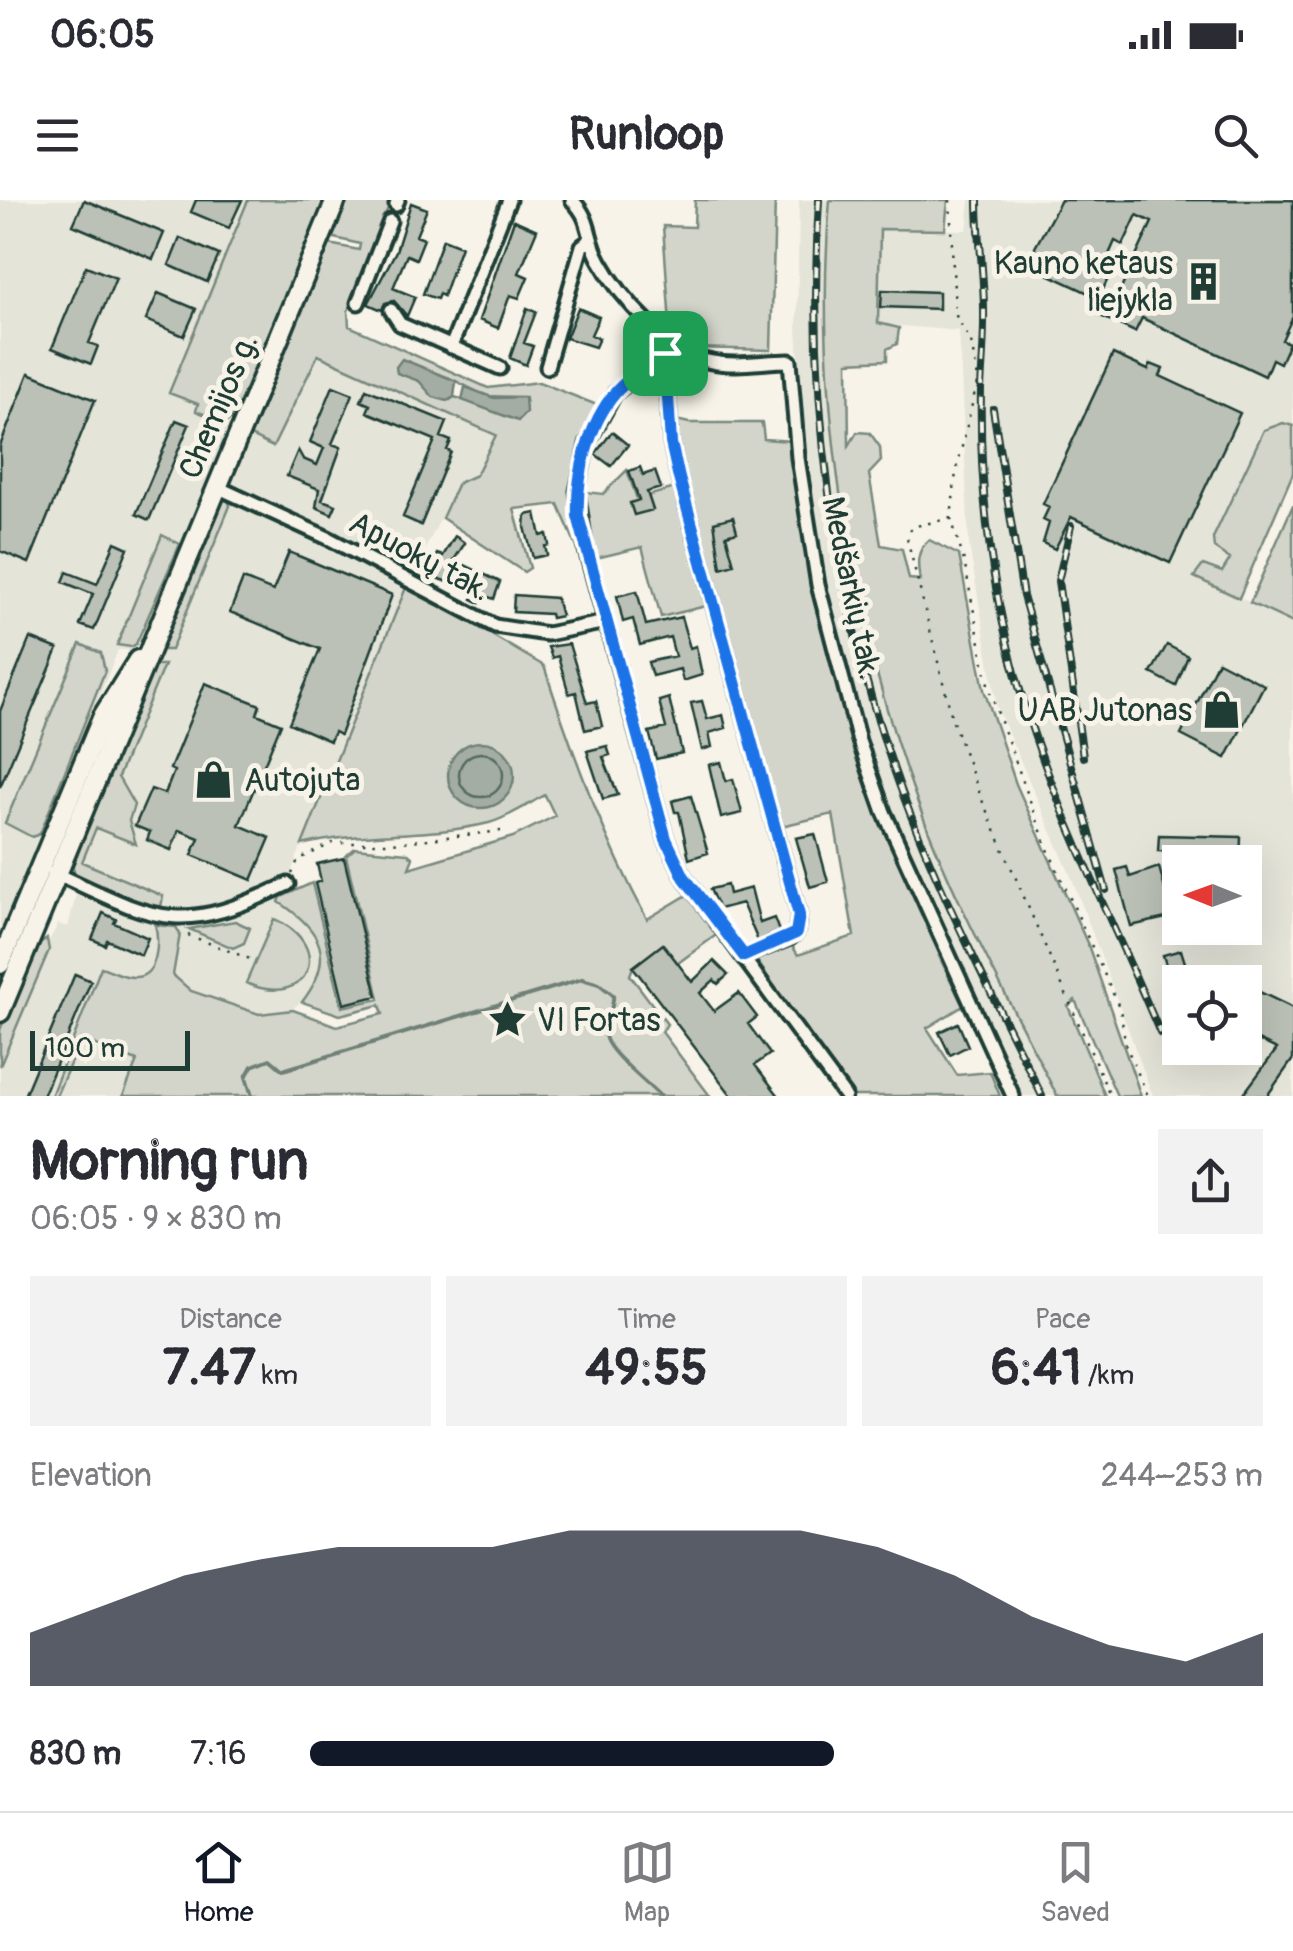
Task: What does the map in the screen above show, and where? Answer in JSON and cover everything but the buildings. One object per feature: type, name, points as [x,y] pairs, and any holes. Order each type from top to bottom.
[{"type":"main road","name":"Chemijos g.","points":[[0,964],[49,870],[155,635],[336,200]]},
{"type":"main road","name":"Chemijos g.","points":[[0,1012],[49,870]]},
{"type":"street","points":[[451,348],[509,200]]},
{"type":"street","name":"Medšarkių tak.","points":[[572,200],[590,222],[590,240],[616,285],[668,349],[710,362],[790,362],[798,458],[818,584],[859,741],[884,812],[1013,1096]]},
{"type":"street","points":[[358,303],[390,221]]},
{"type":"street","points":[[547,367],[582,246],[590,240]]},
{"type":"street","points":[[391,310],[400,324],[500,368]]},
{"type":"street","points":[[668,349],[615,393],[587,444],[579,469],[578,516],[666,839],[684,877],[845,1096]]},
{"type":"street","points":[[668,349],[671,443],[679,478],[799,915],[796,933],[790,938],[744,956]]},
{"type":"street","name":"Apuokų tak.","points":[[217,487],[328,538],[495,626],[548,634],[606,622]]},
{"type":"street","points":[[49,870],[150,914],[182,920],[228,910],[288,884]]},
{"type":"path","points":[[950,200],[955,314],[971,342],[978,379],[956,472],[951,518],[964,561],[989,689],[1047,847],[1120,1009],[1126,1046],[1148,1096]]},
{"type":"path","points":[[951,518],[912,527],[907,538],[944,693],[982,800],[1110,1096]]},
{"type":"path","points":[[288,884],[298,860],[332,842],[394,843],[501,831]]},
{"type":"path","points":[[188,935],[250,960]]},
{"type":"shaded area","points":[[0,200],[248,200],[169,392],[198,404],[196,411],[235,427],[143,638],[132,650],[118,650],[0,943]]},
{"type":"shaded area","points":[[248,200],[328,200],[242,407],[226,423],[196,411],[198,404],[169,393]]},
{"type":"shaded area","points":[[343,200],[391,200],[348,311],[349,326],[488,388],[539,382],[607,409],[594,434],[577,491],[603,494],[627,470],[637,499],[675,488],[710,605],[661,617],[642,547],[588,560],[586,550],[579,552],[558,504],[514,509],[530,568],[524,572],[442,518],[458,483],[476,475],[496,435],[318,355],[273,447],[246,434],[324,243],[359,250],[360,244],[330,237]],"holes":[[[448,377],[486,396],[524,397],[488,407],[454,397],[450,400],[419,381]]]},
{"type":"shaded area","points":[[695,200],[775,200],[771,350],[694,348],[671,339],[663,226],[694,227]]},
{"type":"shaded area","points":[[799,200],[830,200],[827,316],[835,442],[857,592],[886,702],[950,881],[1057,1096],[1021,1096],[904,845],[861,719],[825,580],[803,435],[797,328]]},
{"type":"shaded area","points":[[830,200],[948,200],[945,230],[880,229],[878,323],[899,328],[897,344],[887,349],[887,360],[848,362],[849,446],[857,432],[870,433],[880,447],[881,461],[869,474],[881,545],[902,549],[909,579],[920,580],[918,558],[929,540],[959,555],[984,690],[1016,784],[1088,945],[1141,1096],[1117,1096],[1075,1000],[1068,1006],[1105,1096],[1057,1096],[963,910],[915,795],[871,652],[841,502],[827,350]]},
{"type":"shaded area","points":[[970,200],[1293,200],[1293,426],[1275,424],[1264,430],[1218,551],[1231,558],[1223,572],[1195,576],[1293,623],[1293,1096],[1153,1096],[1073,881],[997,707],[969,545],[959,331],[878,324],[880,229],[967,230]]},
{"type":"shaded area","points":[[318,355],[496,435],[476,475],[458,484],[407,585],[279,902],[317,933],[321,962],[315,982],[304,999],[279,1021],[139,1057],[123,1096],[0,1096],[0,1066],[49,941],[58,924],[68,927],[76,894],[66,890],[74,874],[71,863],[246,434],[273,446]]},
{"type":"shaded area","points":[[672,419],[689,423],[762,423],[764,439],[791,441],[825,641],[860,759],[947,954],[939,956],[963,1006],[927,1028],[957,1075],[990,1072],[1000,1096],[845,1096],[756,959],[791,944],[798,955],[854,936],[833,814],[781,826],[679,478]]},
{"type":"shaded area","points":[[1283,423],[1293,426],[1293,473],[1239,598],[1194,577],[1203,565],[1222,572],[1230,559],[1214,548],[1213,538],[1264,430]]},
{"type":"shaded area","points":[[227,495],[230,506],[171,650],[164,650],[161,641],[222,497]]},
{"type":"shaded area","points":[[1293,505],[1293,623],[1250,603]]},
{"type":"shaded area","points":[[162,535],[180,544],[136,644],[117,645]]},
{"type":"shaded area","points":[[407,585],[544,666],[590,795],[647,919],[694,891],[723,930],[678,963],[663,945],[633,967],[630,975],[667,1024],[662,1032],[710,1096],[123,1096],[137,1061],[81,1039],[56,1096],[51,1096],[101,967],[129,977],[148,972],[157,949],[155,925],[176,927],[180,934],[173,975],[191,991],[259,1014],[293,1010],[337,1026],[383,1014],[380,1005],[340,1015],[302,1002],[319,972],[319,946],[306,923],[279,902],[281,897],[312,883],[342,1007],[379,999],[346,856],[355,848],[407,853],[413,858],[409,868],[513,837],[555,816],[545,795],[511,814],[466,828],[348,837],[302,845]]},
{"type":"shaded area","points":[[80,644],[101,653],[105,671],[40,834],[32,837],[5,823]]},
{"type":"shaded area","points":[[152,665],[164,665],[118,777],[134,805],[129,821],[136,844],[96,828],[82,862],[163,896],[161,907],[153,910],[77,878],[71,863]]},
{"type":"shaded area","points":[[274,919],[293,930],[309,958],[307,971],[299,982],[268,989],[246,983]]},
{"type":"shaded area","points":[[235,921],[250,928],[244,943],[233,948],[189,929]]},
{"type":"shaded area","points":[[47,939],[49,950],[0,1066],[0,1030],[34,948]]},
{"type":"water","points":[[402,359],[456,381],[454,397],[447,401],[433,397],[419,381],[397,373]]},
{"type":"water","points":[[465,387],[494,398],[525,397],[526,412],[518,421],[462,400]]},
{"type":"water","points":[[481,742],[504,752],[514,775],[504,798],[481,808],[458,798],[448,775],[458,752]]},
{"type":"waterway","points":[[252,1096],[246,1077],[252,1066],[270,1059],[283,1070],[582,979],[599,984],[613,995],[605,1030],[607,1042],[660,1096]]},
{"type":"railway","points":[[819,200],[816,274],[821,422],[829,496],[857,642],[876,713],[914,824],[966,942],[1042,1096]]},
{"type":"railway","points":[[978,200],[984,306],[982,467],[1003,622],[1022,697],[1052,783],[1160,1033]]},
{"type":"railway","points":[[993,409],[1023,596],[1106,890]]},
{"type":"railway","points":[[1071,526],[1058,581],[1083,757]]},
{"type":"place","name":"Kauno ketaus liejykla","points":[[1203,281]]},
{"type":"place","name":"UAB Jutonas","points":[[1222,710]]},
{"type":"place","name":"Autojuta","points":[[214,780]]},
{"type":"place","name":"VI Fortas","points":[[507,1020]]},
{"type":"route","points":[[665,353],[671,443],[679,478],[799,915],[796,933],[790,938],[744,956],[684,877],[666,839],[578,516],[579,469],[587,444],[615,393],[665,353]]}]
